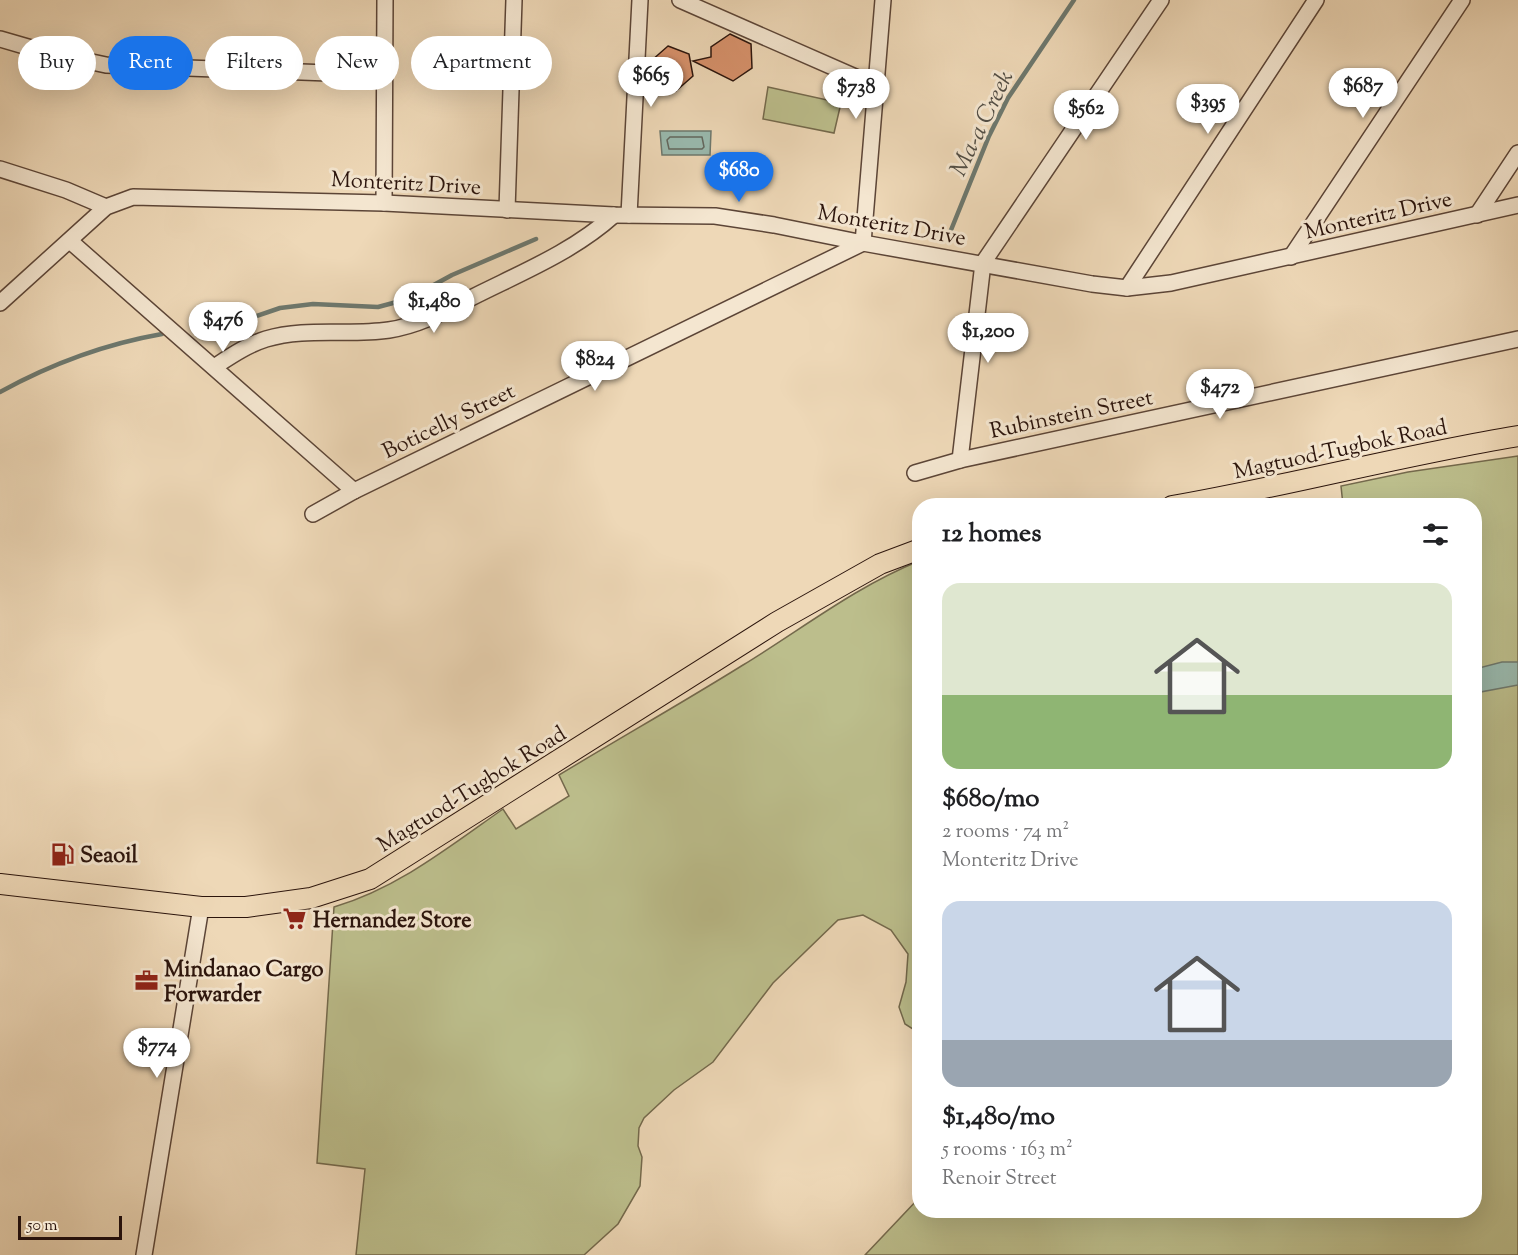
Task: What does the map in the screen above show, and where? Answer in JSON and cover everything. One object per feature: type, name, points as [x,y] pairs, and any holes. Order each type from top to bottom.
[{"type":"main road","name":"Magtuod-Tugbok Road","points":[[1217,498],[1518,436]]},
{"type":"main road","name":"Magtuod-Tugbok Road","points":[[0,884],[201,907],[246,907],[311,898],[370,879],[777,622],[871,568],[912,551]]},
{"type":"street","points":[[384,36],[385,0]]},
{"type":"street","points":[[507,210],[514,0]]},
{"type":"street","points":[[214,367],[248,346],[288,334],[362,333],[412,325],[554,257],[621,215],[640,0]]},
{"type":"street","points":[[680,0],[876,86]]},
{"type":"street","points":[[863,243],[883,0]]},
{"type":"street","points":[[960,460],[983,263],[1161,0]]},
{"type":"street","points":[[1127,288],[1316,0]]},
{"type":"street","points":[[1291,257],[1462,0]]},
{"type":"street","points":[[0,39],[45,52],[106,65],[315,73]]},
{"type":"street","points":[[383,90],[384,203]]},
{"type":"street","points":[[1478,215],[1518,153]]},
{"type":"street","points":[[0,169],[66,190],[106,207]]},
{"type":"street","name":"Monteritz Drive","points":[[0,302],[106,207],[119,200],[148,196],[384,203],[621,215],[715,216],[1092,284],[1127,288],[1171,283],[1518,205]]},
{"type":"street","points":[[70,241],[354,491]]},
{"type":"street","name":"Boticelly Street","points":[[314,514],[354,491],[863,243]]},
{"type":"street","name":"Rubinstein Street","points":[[915,473],[960,460],[1518,339]]},
{"type":"street","points":[[144,1255],[201,907]]},
{"type":"green space","points":[[768,87],[841,103],[834,133],[763,119]]},
{"type":"green space","points":[[1518,456],[1518,1255],[865,1255],[912,1205],[912,1218],[1482,1218],[1482,498],[1342,498],[1341,486],[1408,472]]},
{"type":"green space","points":[[912,564],[912,1028],[905,1024],[899,1007],[906,982],[908,954],[891,930],[863,915],[838,920],[773,983],[713,1062],[674,1090],[644,1118],[639,1128],[638,1146],[642,1157],[640,1186],[618,1224],[584,1255],[356,1255],[365,1169],[317,1163],[334,907],[401,878],[443,852],[503,809],[516,829],[569,796],[559,775],[895,571]]},
{"type":"water","points":[[660,131],[711,131],[710,155],[662,155]]},
{"type":"water","points":[[1502,662],[1518,662],[1518,685],[1482,692],[1482,667]]},
{"type":"building","points":[[730,34],[751,44],[752,68],[733,81],[693,61],[711,57],[711,47]]},
{"type":"building","points":[[668,46],[689,54],[693,76],[676,91],[655,83],[651,61]]},
{"type":"waterway","name":"Ma-a Creek","points":[[949,235],[989,136],[1008,98],[1074,0]]},
{"type":"waterway","name":"Ma-a Creek","points":[[207,333],[280,308],[313,304],[378,307],[408,299],[452,275],[536,239]]},
{"type":"waterway","name":"Ma-a Creek","points":[[0,392],[79,356],[120,343],[162,334]]},
{"type":"place","name":"Seaoil","points":[[62,854]]},
{"type":"place","name":"Hernandez Store","points":[[295,919]]},
{"type":"place","name":"Mindanao Cargo Forwarder","points":[[146,981]]}]
